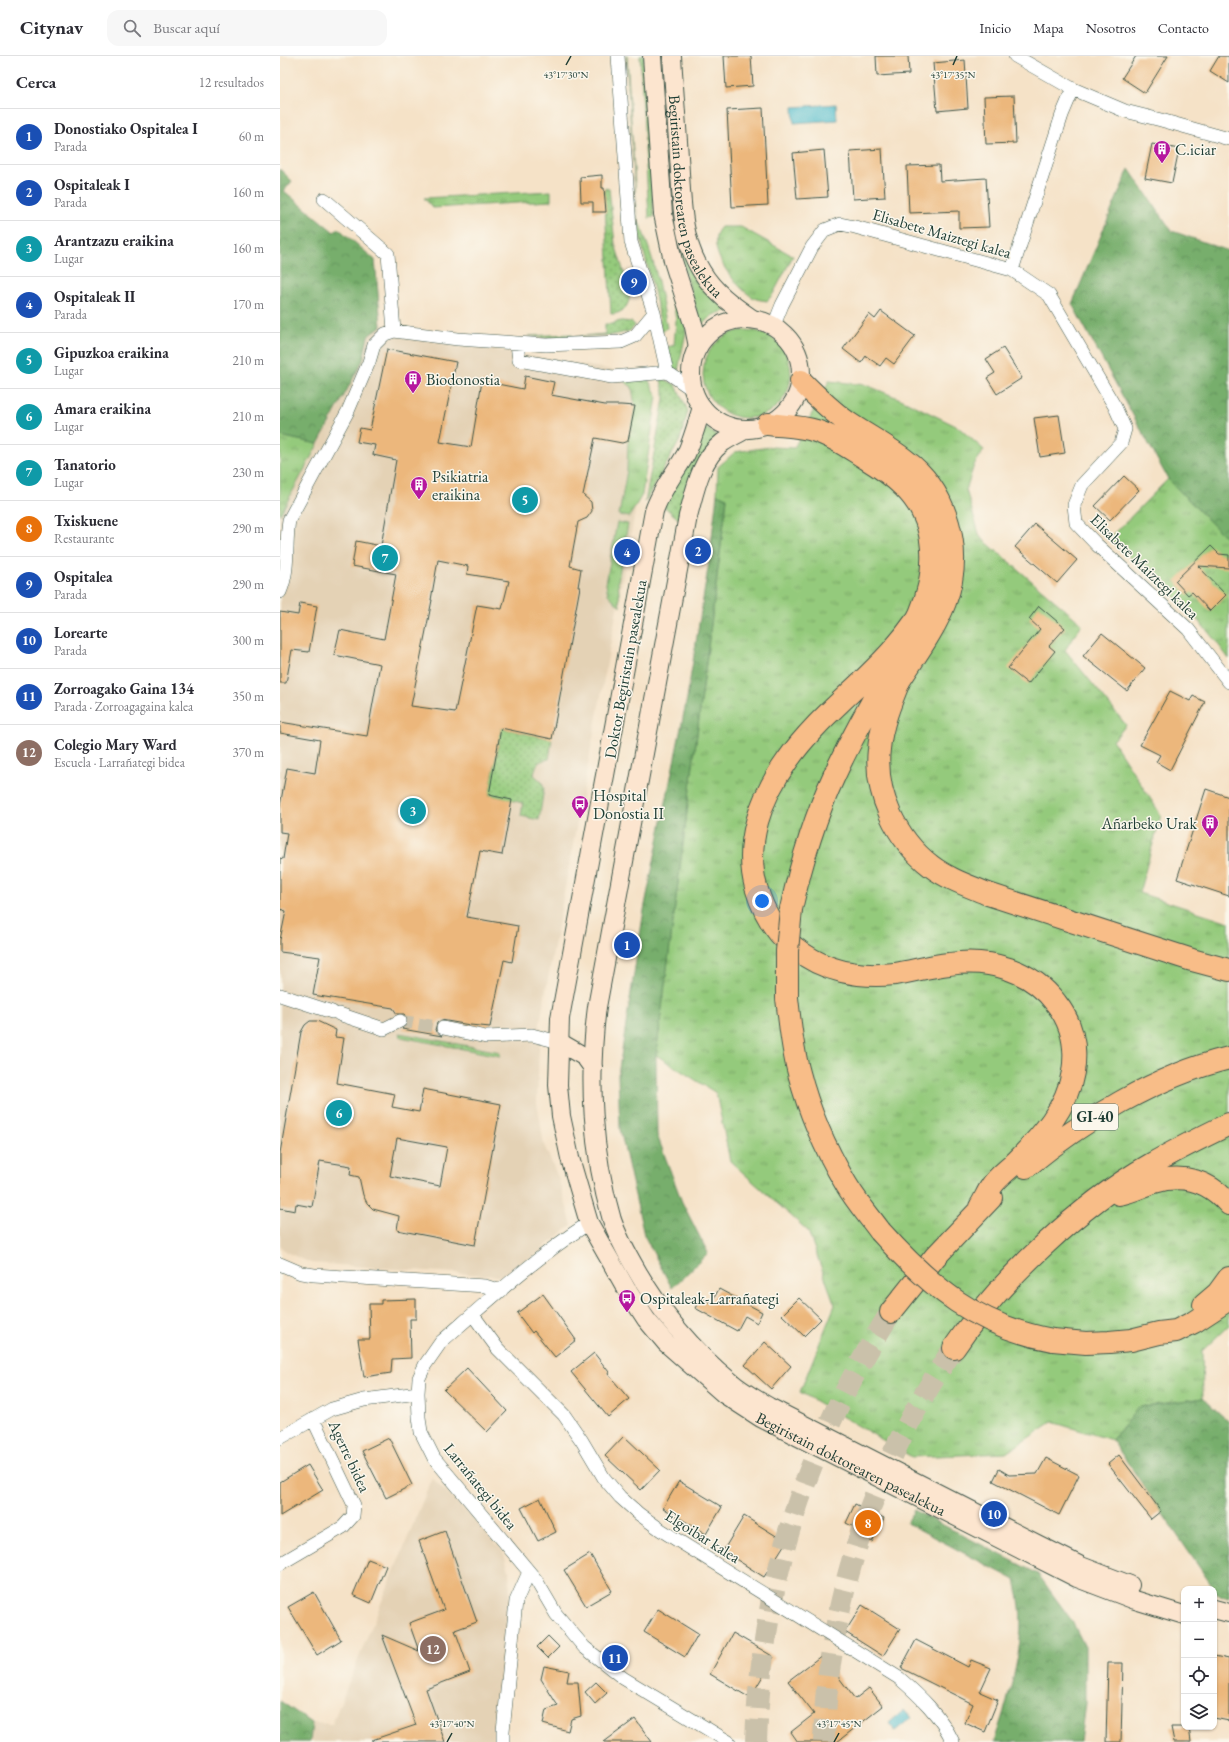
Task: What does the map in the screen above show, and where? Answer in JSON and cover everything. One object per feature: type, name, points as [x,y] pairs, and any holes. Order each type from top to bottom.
[{"type":"highway","points":[[801,381],[824,404],[846,421],[893,451],[918,471],[937,496],[949,526],[952,541],[953,572],[945,602],[927,638],[837,778],[817,818]]},
{"type":"highway","points":[[768,424],[816,431],[835,439],[893,477],[914,499],[922,513],[928,527],[933,557],[929,586],[925,600],[915,622],[850,743],[817,818],[801,865],[791,910],[787,951],[787,998],[792,1041],[799,1074],[813,1115],[829,1152],[847,1186],[880,1232],[904,1259],[954,1301],[976,1314],[1017,1333],[1053,1340],[1086,1343],[1131,1340],[1159,1333],[1176,1331],[1194,1322],[1229,1299]]},
{"type":"highway","points":[[915,622],[892,651],[819,722],[786,761],[772,784],[761,810],[754,833],[752,858],[754,879],[760,900],[769,919],[780,934],[805,956],[823,966],[840,971],[874,975],[893,974],[950,964],[971,962],[989,964],[1015,970],[1023,974],[1040,986],[1058,1005],[1071,1028],[1074,1044],[1074,1061],[1070,1085],[1052,1121],[1030,1148],[992,1185],[980,1207]]},
{"type":"highway","points":[[900,679],[886,718],[879,749],[879,773],[884,800],[894,825],[909,846],[931,866],[956,882],[988,894],[1192,960],[1229,970]]},
{"type":"highway","name":"GI-40","points":[[891,1312],[935,1257],[980,1207],[1041,1155],[1091,1119],[1132,1096],[1178,1075],[1229,1058]]},
{"type":"highway","points":[[954,1348],[993,1298],[1008,1282],[1049,1241],[1104,1196],[1150,1165],[1229,1124]]},
{"type":"highway","points":[[1104,1196],[1127,1193],[1163,1180],[1189,1179],[1211,1187],[1229,1204]]},
{"type":"highway","points":[[1159,1333],[1172,1322],[1190,1314],[1211,1300],[1229,1278]]},
{"type":"main road","points":[[652,56],[662,214],[666,234],[694,327],[698,347]]},
{"type":"main road","name":"Begiristain doktorearen pasealekua","points":[[672,56],[683,215],[688,242],[693,256],[707,280],[718,293],[751,318]]},
{"type":"main road","points":[[751,318],[763,320],[774,325],[787,335],[796,349],[801,365],[801,381],[798,395],[791,407],[781,417],[758,428],[746,429],[729,426],[714,419],[702,407],[693,390],[691,368],[698,347],[707,334],[720,325],[735,319],[751,318]]},
{"type":"main road","name":"Doktor Begiristain pasealekua","points":[[596,822],[654,511],[657,502],[690,443],[702,407]]},
{"type":"main road","name":"Begiristain doktorearen pasealekua","points":[[645,1286],[627,1253],[613,1222],[603,1185],[595,1122],[593,1068],[597,1007],[688,516],[698,479],[706,461],[721,444],[746,429]]},
{"type":"main road","name":"Begiristain doktorearen pasealekua","points":[[596,822],[560,1018],[558,1085],[561,1116],[566,1143],[589,1222],[627,1290],[646,1319],[666,1343],[724,1394],[761,1418],[1003,1542],[1077,1578],[1135,1600],[1181,1614]]},
{"type":"main road","points":[[559,1042],[586,1058],[593,1068]]},
{"type":"main road","name":"Begiristain doktorearen pasealekua","points":[[566,1143],[574,1153],[580,1172],[584,1177],[590,1178],[595,1173],[599,1159]]},
{"type":"main road","name":"Begiristain doktorearen pasealekua","points":[[589,1222],[600,1198],[603,1185]]},
{"type":"main road","name":"Begiristain doktorearen pasealekua","points":[[589,1222],[604,1229],[661,1310],[693,1346],[732,1383],[769,1407],[1081,1566],[1137,1588],[1181,1601]]},
{"type":"main road","points":[[1217,1610],[1229,1613]]},
{"type":"main road","points":[[1217,1623],[1229,1625]]},
{"type":"street","points":[[618,56],[631,242],[654,313],[667,372]]},
{"type":"street","points":[[1015,56],[1073,89],[1125,111],[1229,139]]},
{"type":"street","points":[[1012,270],[1062,115],[1073,89]]},
{"type":"street","points":[[324,199],[388,254],[394,331]]},
{"type":"street","name":"Elisabete Maiztegi kalea","points":[[774,325],[782,305],[812,247],[825,230],[840,224],[1012,270],[1049,295],[1115,407],[1125,429],[1121,443],[1082,485],[1074,505],[1076,523],[1097,545],[1188,629],[1229,682]]},
{"type":"street","points":[[280,592],[286,572],[287,533],[290,520],[348,410],[369,362],[374,345],[385,334],[394,331],[458,339],[546,345],[621,342],[635,336],[644,328],[654,313]]},
{"type":"street","points":[[517,344],[519,360],[612,377],[667,372],[693,390]]},
{"type":"street","points":[[280,995],[384,1028],[400,1021]]},
{"type":"street","points":[[443,1028],[486,1037],[517,1035],[543,1037],[559,1042]]},
{"type":"street","name":"Larrañategi bidea","points":[[589,1222],[569,1236],[473,1315],[441,1342],[433,1352],[419,1378],[419,1417],[422,1432],[434,1458],[529,1572],[556,1614],[584,1647],[623,1678],[730,1742]]},
{"type":"street","points":[[280,1264],[301,1273],[314,1275],[485,1286],[501,1292]]},
{"type":"street","name":"Elgoibar kalea","points":[[473,1315],[498,1349],[564,1415],[582,1441],[604,1478],[639,1514],[661,1530],[899,1678],[924,1701],[953,1742]]},
{"type":"street","name":"Agerre bidea","points":[[280,1438],[332,1408],[364,1400],[418,1393]]},
{"type":"street","name":"Agerre bidea","points":[[280,1564],[343,1527],[353,1516],[354,1505],[313,1419]]},
{"type":"street","points":[[503,1742],[502,1731],[516,1601],[529,1572]]},
{"type":"shaded area","points":[[381,326],[413,337],[447,344],[512,352],[612,370],[641,369],[657,394],[540,1022],[537,1102],[544,1145],[558,1177],[572,1225],[517,1269],[498,1276],[311,1263],[286,1252],[280,1246],[280,515],[363,360],[368,336]]},
{"type":"shaded area","points":[[432,1478],[491,1537],[504,1554],[509,1570],[510,1594],[497,1742],[310,1742],[312,1723],[332,1724]]},
{"type":"green space","points":[[626,56],[637,218],[648,245],[659,285],[667,328],[661,333],[657,304],[637,220]]},
{"type":"green space","points":[[640,56],[644,56],[654,217],[649,218]]},
{"type":"green space","points":[[280,169],[292,181],[284,191],[334,232],[338,228],[375,260],[381,326],[368,336],[363,360],[318,444],[280,436]]},
{"type":"green space","points":[[1129,169],[1172,231],[1229,251],[1229,541],[1168,479],[1072,304]]},
{"type":"green space","points":[[604,188],[609,189],[615,244],[630,292],[629,300],[625,308],[616,314],[611,314]]},
{"type":"green space","points":[[551,191],[551,201],[433,208],[424,198]]},
{"type":"green space","points":[[721,227],[741,227],[793,256],[773,294],[767,301],[756,299],[747,293],[724,266],[718,255],[716,245],[716,235]]},
{"type":"green space","points":[[675,237],[679,237],[696,278],[708,293],[727,310],[713,315],[701,325]]},
{"type":"green space","points":[[670,278],[684,318],[686,332],[678,371],[676,372],[670,364],[665,348],[674,345],[676,321]]},
{"type":"green space","points":[[615,322],[632,322],[635,326],[630,331],[614,335],[576,337],[605,334],[605,324],[614,324]]},
{"type":"green space","points":[[747,330],[764,333],[772,337],[784,349],[788,357],[791,374],[788,391],[784,399],[772,411],[764,415],[747,418],[730,415],[722,411],[710,399],[706,391],[703,374],[706,357],[710,349],[722,337],[730,333]]},
{"type":"green space","points":[[572,334],[572,337],[544,338],[528,336]]},
{"type":"green space","points":[[647,377],[657,396],[642,495],[629,517],[619,515],[627,470],[628,441],[635,406],[632,387],[624,381]]},
{"type":"green space","points":[[660,377],[676,385],[688,411],[680,440],[645,502],[664,399],[664,392]]},
{"type":"green space","points":[[829,381],[866,385],[903,400],[958,427],[984,450],[974,465],[966,490],[980,537],[1082,624],[1065,650],[1126,725],[1113,741],[1161,815],[1139,893],[1229,922],[1229,1325],[1202,1351],[1203,1398],[1139,1407],[1112,1440],[1052,1422],[1006,1453],[912,1457],[800,1392],[835,1305],[808,1231],[730,1161],[716,1093],[656,1055],[727,499],[717,494],[718,467],[735,452],[769,447],[794,448]]},
{"type":"green space","points":[[702,426],[718,436],[682,522],[661,504]]},
{"type":"green space","points":[[280,436],[318,444],[280,515]]},
{"type":"green space","points":[[1168,479],[1229,541],[1229,659],[1202,625],[1173,595],[1109,539]]},
{"type":"green space","points":[[717,494],[727,498],[656,1055],[657,1135],[682,1202],[708,1253],[672,1288],[644,1235],[620,1129],[618,1075],[644,910],[687,698],[709,562]]},
{"type":"green space","points":[[617,522],[628,524],[618,581],[620,607],[608,594],[606,584]]},
{"type":"green space","points":[[501,728],[552,739],[549,759],[538,764],[534,775],[542,782],[544,788],[539,820],[521,816],[523,803],[489,795]]},
{"type":"green space","points":[[399,1033],[500,1052],[500,1056],[401,1037]]},
{"type":"green space","points":[[1203,1398],[1229,1422],[1229,1598],[1219,1596],[1217,1593],[1217,1586],[1212,1586],[1112,1440],[1139,1407]]},
{"type":"green space","points":[[914,1510],[1038,1574],[1072,1621],[1085,1647],[1085,1703],[1080,1742],[994,1742],[1014,1676],[1020,1641],[1020,1607],[1015,1580],[907,1523]]},
{"type":"green space","points":[[280,1701],[312,1723],[310,1742],[280,1742]]},
{"type":"water","points":[[836,104],[837,120],[794,123],[793,107]]},
{"type":"water","points":[[904,1710],[911,1718],[895,1731],[889,1723]]},
{"type":"building","points":[[724,56],[751,56],[753,86],[726,88]]},
{"type":"building","points":[[876,56],[908,56],[909,74],[877,76]]},
{"type":"building","points":[[1136,56],[1168,56],[1145,93],[1122,78]]},
{"type":"building","points":[[1219,56],[1229,56],[1229,83],[1210,71]]},
{"type":"building","points":[[965,60],[968,108],[937,111],[933,63]]},
{"type":"building","points":[[1014,96],[1016,143],[986,144],[984,97]]},
{"type":"building","points":[[763,108],[768,205],[732,207],[727,110]]},
{"type":"building","name":"C.iciar","points":[[1152,144],[1179,149],[1172,183],[1145,178]]},
{"type":"building","points":[[882,149],[885,197],[853,199],[850,151]]},
{"type":"building","points":[[824,150],[828,197],[797,199],[793,153]]},
{"type":"building","points":[[939,165],[940,181],[986,178],[989,227],[959,228],[959,211],[909,213],[907,166]]},
{"type":"building","points":[[602,175],[602,188],[604,188],[606,212],[593,212],[593,202],[581,202],[580,177]]},
{"type":"building","points":[[881,311],[915,336],[894,364],[886,358],[880,366],[866,356],[861,363],[843,349],[869,314],[875,319]]},
{"type":"building","points":[[1003,348],[1022,378],[997,394],[987,378],[995,373],[986,359]]},
{"type":"building","points":[[387,349],[456,362],[440,442],[471,447],[482,381],[523,389],[525,376],[554,382],[551,395],[605,405],[635,406],[628,441],[622,443],[595,438],[583,495],[591,502],[592,511],[587,518],[578,522],[570,566],[581,569],[578,587],[580,587],[552,739],[501,728],[489,795],[512,800],[502,855],[480,851],[467,917],[518,926],[512,962],[504,960],[490,1027],[441,1020],[437,1023],[435,1030],[442,1036],[402,1029],[407,1025],[407,1018],[404,1014],[397,1014],[393,1008],[313,995],[320,957],[280,952],[280,940],[286,911],[280,909],[280,858],[283,859],[287,833],[280,832],[280,806],[287,768],[315,773],[320,740],[280,733],[280,722],[367,736],[380,664],[334,655],[340,630],[384,639],[396,574],[352,566],[356,541],[381,546],[396,460],[373,455],[375,445],[357,442],[360,428],[370,430]],"holes":[[[438,560],[468,566],[467,574],[509,581],[502,609],[477,605],[455,712],[411,706],[432,600]]]},
{"type":"building","points":[[1059,415],[1065,453],[1040,457],[1034,418]]},
{"type":"building","points":[[1124,476],[1139,490],[1110,520],[1095,506]]},
{"type":"building","points":[[1035,524],[1077,560],[1057,583],[1015,547]]},
{"type":"building","points":[[1211,546],[1219,554],[1229,555],[1229,568],[1198,566],[1226,595],[1210,611],[1192,592],[1188,595],[1175,581]]},
{"type":"building","points":[[300,603],[317,606],[309,652],[292,650],[286,683],[280,683],[280,612],[298,615]]},
{"type":"building","points":[[1039,606],[1065,628],[1049,646],[1055,651],[1028,684],[1008,668],[1040,629],[1029,619]]},
{"type":"building","points":[[1102,633],[1145,668],[1127,691],[1083,656]]},
{"type":"building","points":[[1170,691],[1190,701],[1193,696],[1205,702],[1170,770],[1156,762],[1160,755],[1140,745]]},
{"type":"building","name":"Añarbeko Urak","points":[[1206,789],[1229,797],[1229,896],[1177,879]]},
{"type":"building","points":[[310,1021],[317,1021],[336,1030],[335,1037],[344,1038],[337,1083],[395,1094],[392,1107],[419,1112],[423,1089],[501,1104],[475,1245],[397,1230],[399,1216],[373,1209],[367,1203],[363,1195],[359,1177],[350,1175],[351,1166],[320,1161],[312,1207],[296,1204],[295,1211],[280,1208],[280,1153],[301,1032],[305,1025]],"holes":[[[397,1138],[447,1147],[440,1186],[390,1176]]]},
{"type":"building","points":[[719,1289],[762,1312],[757,1323],[745,1316],[737,1331],[695,1308],[701,1298],[711,1303]]},
{"type":"building","points":[[543,1294],[576,1340],[555,1357],[534,1331],[532,1333],[517,1313]]},
{"type":"building","points":[[799,1298],[821,1319],[804,1336],[782,1315]]},
{"type":"building","points":[[416,1299],[416,1319],[410,1319],[411,1358],[392,1359],[391,1373],[364,1377],[358,1339],[370,1339],[369,1304],[381,1304],[381,1300]]},
{"type":"building","points":[[765,1342],[791,1366],[771,1389],[745,1365]]},
{"type":"building","points":[[594,1353],[609,1372],[608,1374],[629,1399],[608,1417],[571,1372]]},
{"type":"building","points":[[467,1368],[507,1411],[487,1432],[444,1390]]},
{"type":"building","points":[[624,1436],[660,1470],[641,1490],[605,1456]]},
{"type":"building","points":[[389,1438],[412,1485],[386,1498],[362,1451]]},
{"type":"building","points":[[1119,1455],[1161,1511],[1151,1519],[1108,1464]]},
{"type":"building","points":[[1046,1458],[1079,1475],[1059,1515],[993,1481],[999,1469],[1009,1475],[1037,1474]]},
{"type":"building","points":[[308,1465],[323,1490],[280,1516],[280,1482]]},
{"type":"building","points":[[679,1481],[722,1507],[706,1534],[663,1508]]},
{"type":"building","points":[[540,1498],[556,1532],[538,1541],[521,1508]]},
{"type":"building","points":[[855,1504],[884,1518],[872,1542],[852,1532],[854,1527],[846,1523]]},
{"type":"building","points":[[744,1516],[786,1542],[764,1577],[723,1551]]},
{"type":"building","points":[[445,1531],[477,1622],[455,1630],[470,1672],[426,1689],[445,1742],[372,1742],[372,1740],[416,1725],[382,1635],[419,1651],[409,1623],[444,1610],[419,1541]]},
{"type":"building","points":[[590,1554],[612,1591],[586,1606],[564,1570]]},
{"type":"building","points":[[368,1559],[386,1566],[371,1603],[353,1595]]},
{"type":"building","points":[[314,1592],[341,1640],[317,1655],[288,1607]]},
{"type":"building","points":[[862,1605],[900,1629],[883,1656],[845,1632]]},
{"type":"building","points":[[658,1609],[698,1634],[685,1657],[644,1632]]},
{"type":"building","points":[[733,1633],[774,1657],[750,1698],[710,1674]]},
{"type":"building","points":[[548,1636],[559,1647],[548,1658],[537,1647]]},
{"type":"building","points":[[916,1640],[968,1667],[971,1660],[991,1668],[980,1692],[998,1700],[985,1732],[965,1723],[973,1704],[901,1668]]},
{"type":"building","points":[[822,1655],[855,1699],[869,1688],[883,1706],[837,1742],[798,1742],[791,1732],[814,1714],[788,1681]]},
{"type":"building","points":[[1217,1657],[1229,1659],[1229,1721],[1217,1719]]},
{"type":"building","points":[[1108,1663],[1123,1663],[1121,1742],[1106,1742]]},
{"type":"building","points":[[544,1666],[569,1671],[567,1682],[578,1682],[581,1716],[571,1719],[568,1731],[543,1724],[546,1710],[558,1706],[541,1679]]},
{"type":"building","points":[[596,1682],[607,1693],[595,1704],[585,1692]]},
{"type":"building","points":[[635,1719],[652,1742],[604,1742]]},
{"type":"building","points":[[1171,1727],[1181,1727],[1181,1730],[1189,1730],[1191,1742],[1174,1742]]},
{"type":"tunnel","points":[[400,1021],[443,1028]]},
{"type":"tunnel","points":[[756,1742],[760,1682],[767,1625],[778,1571],[793,1518],[812,1466],[834,1414],[860,1363],[891,1312]]},
{"type":"tunnel","points":[[824,1742],[825,1713],[830,1664],[837,1621],[847,1579],[859,1539],[890,1459],[909,1421],[954,1348]]},
{"type":"place","name":"C.iciar","points":[[1162,164]]},
{"type":"place","name":"Ospitalea","points":[[634,282]]},
{"type":"place","name":"Biodonostia","points":[[413,394]]},
{"type":"place","name":"Psikiatria eraikina","points":[[419,500]]},
{"type":"place","name":"Gipuzkoa eraikina","points":[[525,500]]},
{"type":"place","name":"Ospitaleak I","points":[[698,551]]},
{"type":"place","name":"Ospitaleak II","points":[[627,552]]},
{"type":"place","name":"Tanatorio","points":[[385,558]]},
{"type":"place","name":"Arantzazu eraikina","points":[[413,811]]},
{"type":"place","name":"Hospital Donostia II","points":[[580,819]]},
{"type":"place","name":"Añarbeko Urak","points":[[1210,838]]},
{"type":"place","name":"Donostiako Ospitalea I","points":[[627,945]]},
{"type":"place","name":"Amara eraikina","points":[[339,1113]]},
{"type":"place","name":"Ospitaleak-Larrañategi","points":[[627,1313]]},
{"type":"place","name":"Lorearte","points":[[994,1514]]},
{"type":"place","name":"Txiskuene","points":[[868,1523]]},
{"type":"place","name":"Colegio Mary Ward","points":[[433,1649]]},
{"type":"place","name":"Zorroagako Gaina 134","points":[[615,1658]]}]
